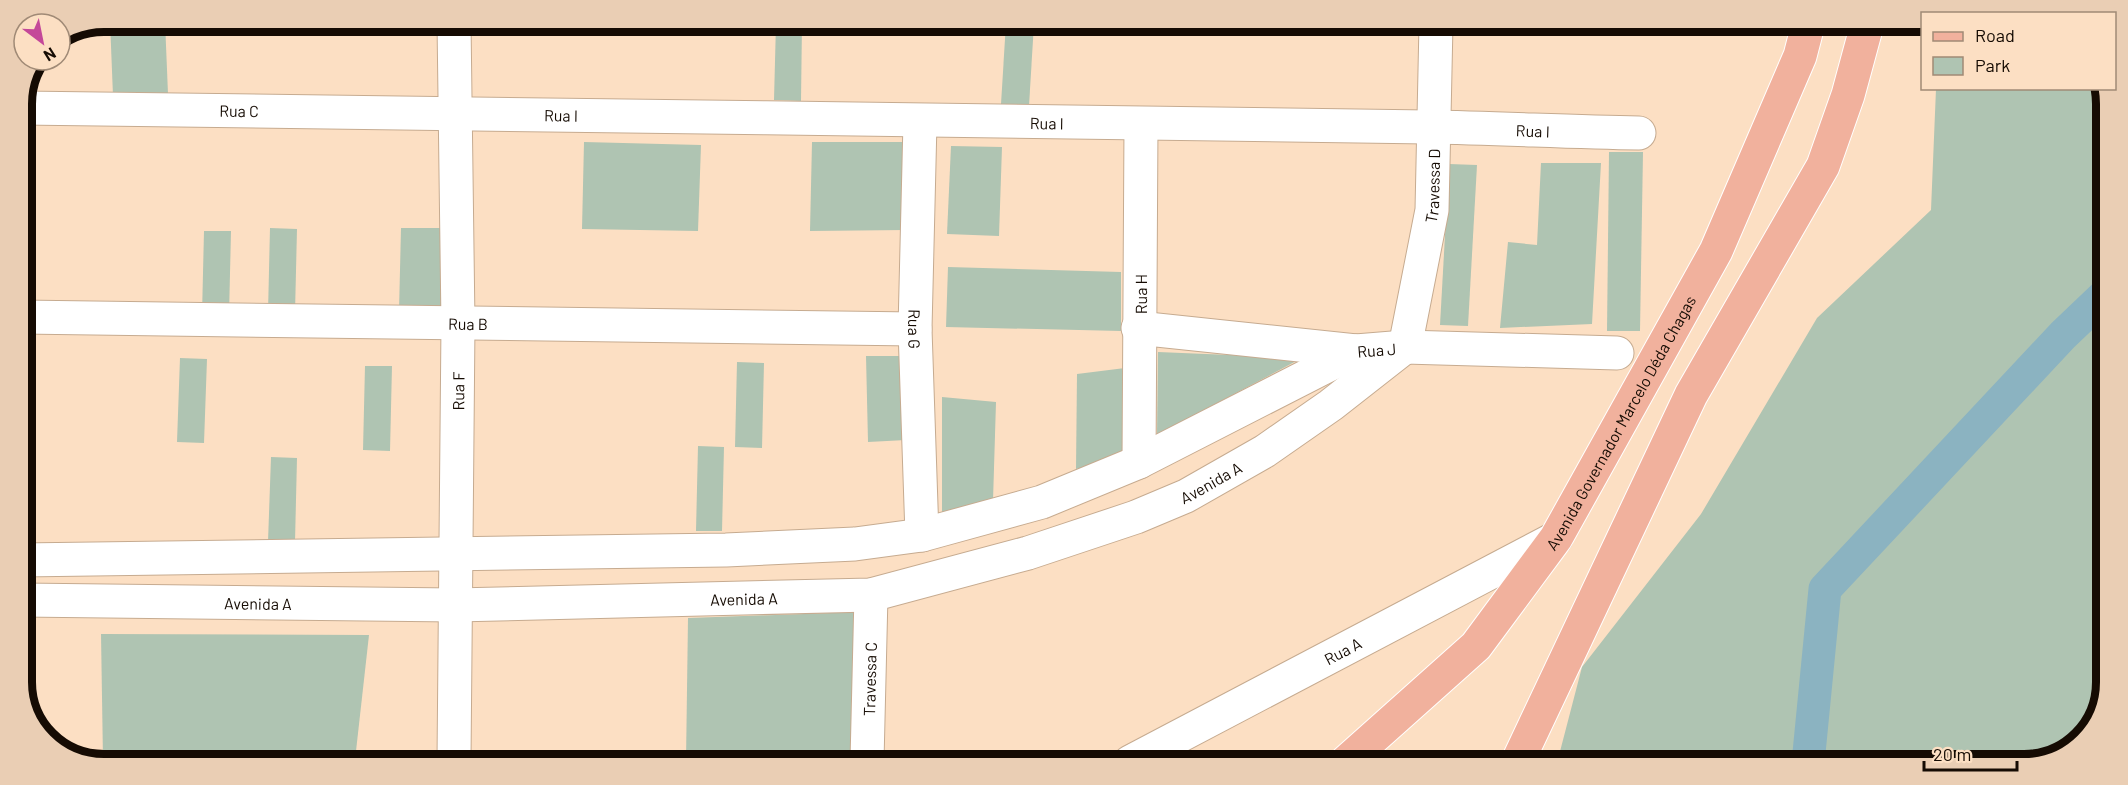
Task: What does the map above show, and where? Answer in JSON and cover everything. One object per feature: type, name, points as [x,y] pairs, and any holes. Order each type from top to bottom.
[{"type":"main road","name":"Avenida Governador Marcelo Déda Chagas","points":[[1355,754],[1476,646],[1556,538],[1716,251],[1800,56],[1806,32]]},
{"type":"main road","points":[[1521,754],[1692,395],[1823,166],[1848,95],[1865,32]]},
{"type":"street","name":"Rua F","points":[[454,32],[458,324],[454,754]]},
{"type":"street","name":"Travessa D","points":[[1405,347],[1432,210],[1436,32]]},
{"type":"street","name":"Rua C","points":[[32,108],[456,111]]},
{"type":"street","name":"Rua I","points":[[456,111],[920,122],[1141,126],[1434,127],[1639,133]]},
{"type":"street","name":"Rua G","points":[[920,122],[915,330],[922,536]]},
{"type":"street","name":"Rua H","points":[[1139,462],[1141,126]]},
{"type":"street","name":"Rua B","points":[[32,317],[915,330]]},
{"type":"street","name":"Rua J","points":[[1138,328],[1356,351],[1405,347],[1617,353]]},
{"type":"street","name":"Avenida A","points":[[32,600],[455,605],[871,595],[1028,553],[1136,517],[1186,495],[1265,451],[1331,405],[1405,347]]},
{"type":"street","points":[[32,560],[738,549],[855,544],[922,536],[1042,502],[1139,462],[1356,351]]},
{"type":"street","name":"Rua A","points":[[1145,754],[1556,538]]},
{"type":"street","name":"Travessa C","points":[[867,754],[871,595]]},
{"type":"green space","points":[[110,32],[165,32],[168,94],[113,96]]},
{"type":"green space","points":[[776,32],[802,32],[801,101],[774,100]]},
{"type":"green space","points":[[1005,32],[1033,32],[1029,106],[1001,104]]},
{"type":"green space","points":[[1936,90],[2095,90],[2096,691],[2093,705],[2082,725],[2064,741],[2048,750],[2024,754],[1559,754],[1582,667],[1701,514],[1817,318],[1931,210]]},
{"type":"green space","points":[[584,142],[701,145],[698,231],[582,229]]},
{"type":"green space","points":[[812,142],[909,142],[906,230],[810,231]]},
{"type":"green space","points":[[951,146],[1002,147],[999,236],[947,234]]},
{"type":"green space","points":[[1609,152],[1643,152],[1640,331],[1607,331]]},
{"type":"green space","points":[[1541,163],[1601,163],[1592,324],[1500,328],[1508,242],[1537,245]]},
{"type":"green space","points":[[1449,164],[1477,165],[1468,326],[1440,325]]},
{"type":"green space","points":[[270,228],[297,229],[295,313],[268,313]]},
{"type":"green space","points":[[401,228],[449,228],[448,313],[399,312]]},
{"type":"green space","points":[[204,231],[231,231],[229,316],[202,315]]},
{"type":"green space","points":[[948,267],[1121,272],[1121,331],[946,327]]},
{"type":"green space","points":[[1158,352],[1302,358],[1157,435]]},
{"type":"green space","points":[[866,356],[904,356],[906,440],[868,442]]},
{"type":"green space","points":[[180,358],[207,359],[204,443],[177,442]]},
{"type":"green space","points":[[737,362],[764,363],[762,448],[735,447]]},
{"type":"green space","points":[[365,366],[392,366],[390,451],[363,450]]},
{"type":"green space","points":[[1125,368],[1126,457],[1076,469],[1077,374]]},
{"type":"green space","points":[[942,397],[996,402],[993,501],[942,513]]},
{"type":"green space","points":[[698,446],[724,447],[722,531],[696,531]]},
{"type":"green space","points":[[271,457],[297,458],[295,542],[268,542]]},
{"type":"green space","points":[[859,612],[857,754],[686,754],[688,618]]},
{"type":"green space","points":[[101,634],[369,635],[356,754],[103,754]]},
{"type":"waterway","points":[[1809,754],[1825,589],[2063,335],[2096,304]]}]
